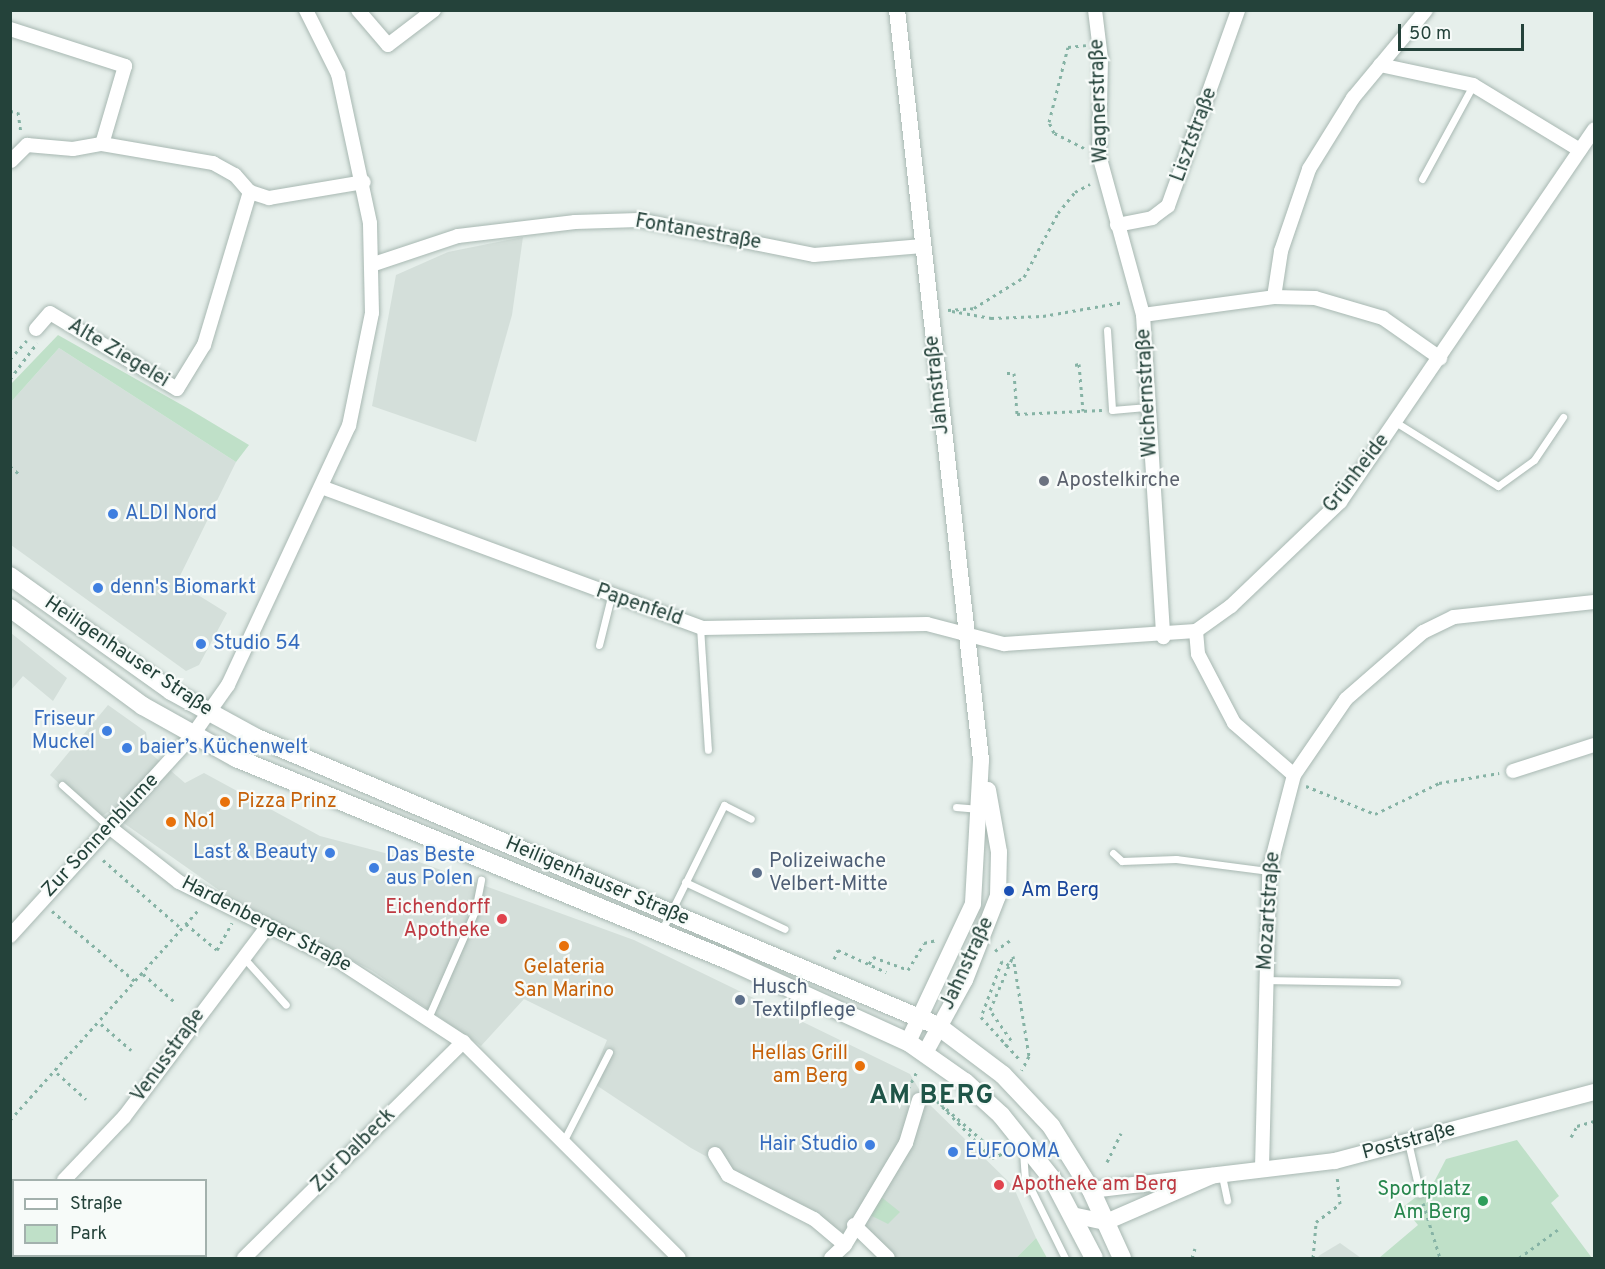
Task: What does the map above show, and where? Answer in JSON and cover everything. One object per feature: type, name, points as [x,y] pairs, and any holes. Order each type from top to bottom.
[{"type":"main road","name":"Heiligenhauser Straße","points":[[10,576],[209,713],[309,761],[930,1022],[1003,1075],[1051,1126],[1091,1190],[1122,1258]]},
{"type":"main road","name":"Heiligenhauser Straße","points":[[10,608],[60,649],[192,736],[316,795],[660,933],[908,1042],[925,1053],[1001,1115],[1023,1141],[1072,1215],[1094,1258]]},
{"type":"street","name":"Zur Sonnenblume","points":[[10,936],[192,736],[209,713],[324,488],[349,426],[366,362],[370,265],[364,182],[338,74],[306,10]]},
{"type":"street","points":[[358,10],[388,45],[434,10]]},
{"type":"street","name":"Jahnstraße","points":[[897,10],[981,760],[981,810],[973,904],[930,1022]]},
{"type":"street","name":"Wagnerstraße","points":[[1095,10],[1101,59],[1099,154],[1117,225]]},
{"type":"street","points":[[1274,297],[1287,229],[1309,169],[1353,98],[1426,10]]},
{"type":"street","name":"Lisztstraße","points":[[1117,225],[1152,218],[1168,207],[1237,11]]},
{"type":"street","points":[[10,29],[125,66],[102,144]]},
{"type":"street","points":[[1380,65],[1473,85],[1580,150]]},
{"type":"street","name":"Grünheide","points":[[969,637],[1004,644],[1163,637],[1196,632],[1231,606],[1340,502],[1397,423],[1594,129]]},
{"type":"street","points":[[11,161],[27,145],[73,149],[102,144],[213,163],[236,175],[250,192],[268,198],[364,182]]},
{"type":"street","name":"Alte Ziegelei","points":[[36,329],[50,313],[177,388],[204,345],[250,192]]},
{"type":"street","name":"Fontanestraße","points":[[370,265],[458,236],[575,222],[639,220],[814,255],[923,246]]},
{"type":"street","name":"Wichernstraße","points":[[1117,225],[1143,315],[1163,637]]},
{"type":"street","points":[[1143,315],[1274,297],[1315,297],[1383,318],[1440,358]]},
{"type":"street","name":"Papenfeld","points":[[324,488],[611,597],[700,627],[927,624],[969,637]]},
{"type":"street","name":"Mozartstraße","points":[[1262,1168],[1269,871],[1294,775],[1346,699],[1423,632],[1464,616],[1594,602]]},
{"type":"street","points":[[1196,632],[1198,654],[1234,723],[1294,775]]},
{"type":"street","points":[[1513,771],[1594,745]]},
{"type":"street","name":"Jahnstraße","points":[[930,1022],[965,981],[998,896],[995,820],[981,760]]},
{"type":"street","name":"Hardenberger Straße","points":[[108,826],[163,872],[237,913],[338,960],[463,1042],[679,1258]]},
{"type":"street","name":"Venusstraße","points":[[65,1179],[130,1109],[267,927]]},
{"type":"street","points":[[908,1042],[930,1022]]},
{"type":"street","points":[[925,1053],[930,1022]]},
{"type":"street","name":"Zur Dalbeck","points":[[244,1258],[463,1042]]},
{"type":"street","name":"Poststraße","points":[[1091,1190],[1122,1190],[1221,1172],[1335,1161],[1594,1092]]},
{"type":"street","points":[[831,1258],[845,1245],[906,1143],[922,1094]]},
{"type":"street","points":[[715,1154],[728,1175],[814,1219],[845,1245]]},
{"type":"street","name":"Poststraße","points":[[1106,1222],[1221,1172]]},
{"type":"street","points":[[1072,1215],[1106,1222]]},
{"type":"street","points":[[855,1225],[888,1258]]},
{"type":"lane","points":[[1422,179],[1473,85]]},
{"type":"lane","points":[[1107,330],[1113,410],[1148,407]]},
{"type":"lane","points":[[1397,423],[1498,486],[1534,460],[1563,417]]},
{"type":"lane","points":[[600,645],[611,597]]},
{"type":"lane","points":[[700,627],[708,750]]},
{"type":"lane","points":[[62,785],[108,826]]},
{"type":"lane","points":[[660,933],[724,806],[751,819]]},
{"type":"lane","points":[[956,807],[981,810]]},
{"type":"lane","points":[[1113,854],[1122,861],[1176,859],[1269,871]]},
{"type":"lane","points":[[428,1018],[475,911],[481,880]]},
{"type":"lane","points":[[685,882],[785,928]]},
{"type":"lane","points":[[243,957],[286,1005]]},
{"type":"lane","points":[[1265,980],[1397,982]]},
{"type":"lane","points":[[563,1142],[609,1052]]},
{"type":"lane","points":[[1023,1141],[1025,1177],[1065,1258]]},
{"type":"lane","points":[[1408,1142],[1420,1194]]},
{"type":"lane","points":[[1221,1172],[1227,1200]]},
{"type":"path","points":[[1086,148],[1054,133],[1049,122],[1068,47],[1087,45]]},
{"type":"path","points":[[10,111],[18,112],[27,145]]},
{"type":"path","points":[[1090,184],[1075,192],[1059,213],[1024,277],[974,308],[947,310],[991,318],[1043,316],[1124,302]]},
{"type":"path","points":[[10,358],[36,329]]},
{"type":"path","points":[[10,379],[38,348],[36,329]]},
{"type":"path","points":[[1075,365],[1079,364],[1083,411]]},
{"type":"path","points":[[1007,373],[1014,372],[1017,414],[1113,410]]},
{"type":"path","points":[[10,466],[20,475]]},
{"type":"path","points":[[1294,775],[1308,788],[1375,814],[1438,783],[1513,771]]},
{"type":"path","points":[[103,860],[182,929]]},
{"type":"path","points":[[57,1073],[208,898]]},
{"type":"path","points":[[49,908],[136,982]]},
{"type":"path","points":[[186,924],[217,950],[237,913]]},
{"type":"path","points":[[990,955],[1011,940]]},
{"type":"path","points":[[869,964],[873,957],[909,970],[924,943]]},
{"type":"path","points":[[834,959],[838,950],[886,972]]},
{"type":"path","points":[[1005,1046],[1011,1040],[990,1010],[1013,956],[1029,1056],[1019,1073]]},
{"type":"path","points":[[1009,965],[1002,961],[980,1007],[986,1027],[1021,1061]]},
{"type":"path","points":[[143,974],[176,1003]]},
{"type":"path","points":[[101,1024],[131,1050]]},
{"type":"path","points":[[10,1120],[54,1071],[86,1099]]},
{"type":"path","points":[[913,1081],[922,1094],[935,1099],[990,1147],[997,1142]]},
{"type":"path","points":[[935,1099],[992,1158],[1006,1152],[993,1133]]},
{"type":"path","points":[[1571,1137],[1577,1126],[1594,1121]]},
{"type":"path","points":[[1107,1162],[1121,1133]]},
{"type":"path","points":[[1313,1258],[1316,1222],[1340,1204],[1337,1174]]},
{"type":"path","points":[[1420,1194],[1440,1258]]},
{"type":"path","points":[[1519,1258],[1560,1228]]},
{"type":"path","points":[[1192,1258],[1195,1248]]},
{"type":"shaded area","points":[[523,237],[512,315],[476,442],[372,406],[396,275],[448,252]]},
{"type":"shaded area","points":[[59,348],[236,462],[177,582],[227,613],[199,665],[186,671],[11,545],[11,402]]},
{"type":"shaded area","points":[[11,633],[67,678],[53,701],[23,676],[11,690]]},
{"type":"shaded area","points":[[108,705],[146,732],[149,752],[185,783],[204,773],[320,836],[419,862],[634,940],[910,1074],[926,1101],[1013,1186],[1036,1238],[1016,1258],[882,1258],[848,1225],[844,1233],[691,1148],[590,1081],[607,1040],[524,999],[481,1046],[371,970],[233,900],[108,812],[98,819],[50,775]]},
{"type":"shaded area","points":[[1340,1243],[1361,1258],[1317,1258],[1320,1255]]},
{"type":"green space","points":[[58,335],[249,445],[236,462],[59,348],[11,402],[11,384]]},
{"type":"green space","name":"Sportplatz Am Berg","points":[[1517,1140],[1559,1196],[1551,1203],[1592,1258],[1379,1258],[1418,1225],[1403,1207],[1433,1184],[1446,1159]]},
{"type":"green space","points":[[880,1196],[900,1212],[888,1224],[870,1215]]},
{"type":"green space","points":[[1036,1238],[1047,1258],[1016,1258]]},
{"type":"place","name":"Apostelkirche","points":[[1044,481]]},
{"type":"place","name":"ALDI Nord","points":[[113,514]]},
{"type":"place","name":"denn's Biomarkt","points":[[98,588]]},
{"type":"place","name":"Studio 54","points":[[201,644]]},
{"type":"place","name":"Friseur Muckel","points":[[107,731]]},
{"type":"place","name":"baier’s Küchenwelt","points":[[127,748]]},
{"type":"place","name":"Pizza Prinz","points":[[225,802]]},
{"type":"place","name":"No1","points":[[171,822]]},
{"type":"place","name":"Last & Beauty","points":[[330,853]]},
{"type":"place","name":"Das Beste aus Polen","points":[[374,868]]},
{"type":"place","name":"Polizeiwache Velbert-Mitte","points":[[757,873]]},
{"type":"place","name":"Am Berg","points":[[1009,891]]},
{"type":"place","name":"Eichendorff Apotheke","points":[[502,919]]},
{"type":"place","name":"Gelateria San Marino","points":[[564,946]]},
{"type":"place","name":"Husch Textilpflege","points":[[740,1000]]},
{"type":"place","name":"Hellas Grill am Berg","points":[[860,1066]]},
{"type":"place","name":"Hair Studio","points":[[870,1145]]},
{"type":"place","name":"EUFOOMA","points":[[953,1152]]},
{"type":"place","name":"Apotheke am Berg","points":[[999,1185]]},
{"type":"place","name":"Sportplatz Am Berg","points":[[1483,1201]]},
{"type":"district","name":"AM BERG","points":[[932,1097]]}]
